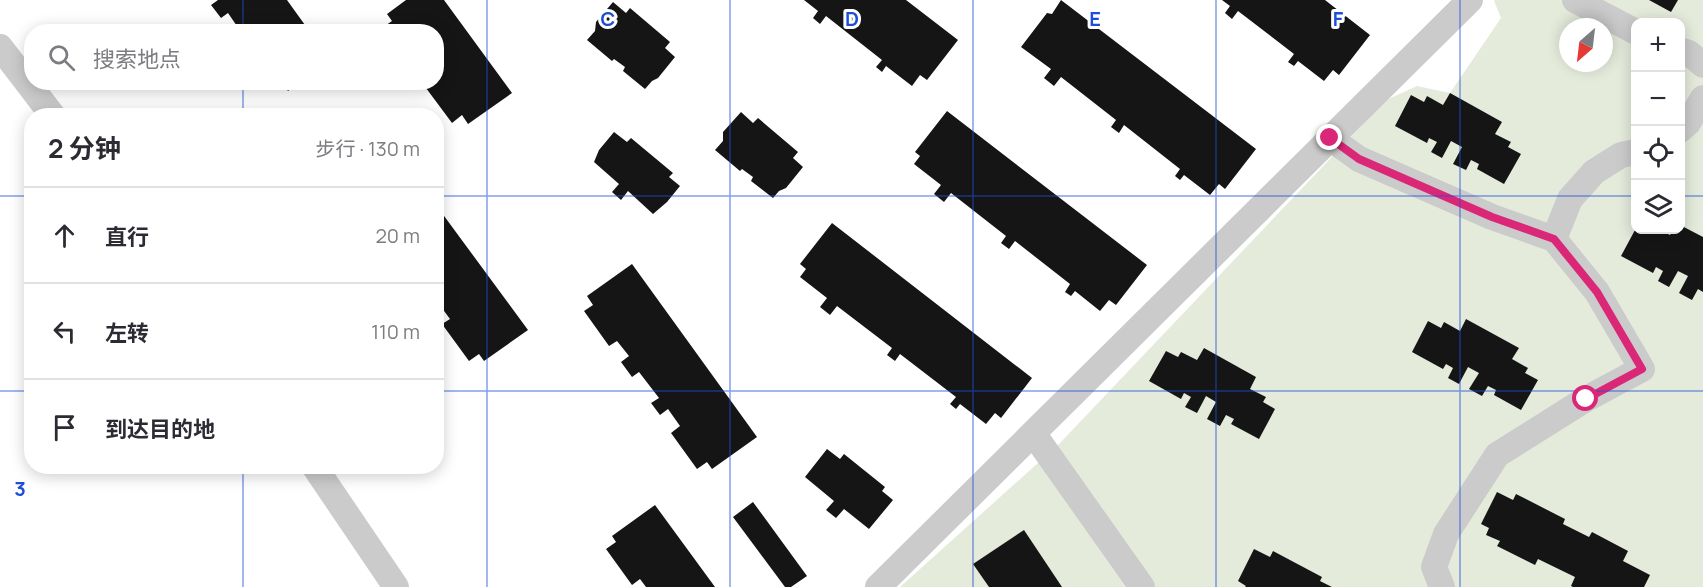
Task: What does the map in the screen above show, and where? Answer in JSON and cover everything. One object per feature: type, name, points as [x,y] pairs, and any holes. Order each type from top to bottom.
[{"type":"street","points":[[878,587],[1470,0]]},
{"type":"street","points":[[1575,0],[1631,30]]},
{"type":"street","points":[[0,46],[24,78]]},
{"type":"street","points":[[1685,52],[1703,65]]},
{"type":"street","points":[[33,90],[47,108]]},
{"type":"street","points":[[1685,126],[1703,98]]},
{"type":"street","points":[[1330,138],[1359,159],[1492,217],[1554,239],[1597,292],[1642,369],[1586,399],[1497,455],[1446,534],[1434,567],[1442,587]]},
{"type":"street","points":[[1554,239],[1570,199],[1594,172],[1621,155],[1631,153]]},
{"type":"street","points":[[1033,433],[1142,587]]},
{"type":"street","points":[[319,474],[396,587]]},
{"type":"green space","points":[[1495,0],[1703,0],[1703,587],[900,587],[1059,444],[1386,100],[1417,86],[1450,93],[1501,18]]},
{"type":"building","points":[[218,0],[287,0],[304,24],[236,24],[228,13],[221,18],[211,5]]},
{"type":"building","points":[[406,0],[444,0],[512,93],[468,124],[462,115],[452,123],[444,112],[444,108],[441,108],[427,90],[444,90],[444,24],[388,24],[392,21],[387,14]]},
{"type":"building","points":[[804,0],[906,0],[958,40],[927,80],[920,75],[912,86],[886,66],[882,72],[876,67],[882,60],[826,16],[820,24],[813,18],[818,11]]},
{"type":"building","points":[[1061,0],[1256,149],[1225,189],[1219,184],[1210,195],[1184,175],[1180,180],[1175,176],[1180,169],[1124,125],[1119,133],[1111,127],[1116,120],[1061,77],[1054,86],[1044,78],[1051,69],[1021,47],[1047,13],[1052,14]]},
{"type":"building","points":[[1222,0],[1325,0],[1370,35],[1339,75],[1333,70],[1324,81],[1298,61],[1294,66],[1288,62],[1294,54],[1238,11],[1232,19],[1225,13],[1230,6]]},
{"type":"building","points":[[1649,0],[1678,0],[1671,12]]},
{"type":"building","points":[[613,2],[626,13],[630,8],[670,42],[665,48],[675,57],[658,78],[645,89],[623,71],[625,67],[614,59],[612,61],[587,40],[595,31],[596,22]]},
{"type":"building","points":[[1450,93],[1502,122],[1495,134],[1511,142],[1508,147],[1521,154],[1504,184],[1477,169],[1479,164],[1471,160],[1466,170],[1453,164],[1462,147],[1451,141],[1442,158],[1431,152],[1437,142],[1429,138],[1427,143],[1395,126],[1411,95],[1424,102],[1427,96],[1443,105]]},
{"type":"building","points":[[947,111],[1147,265],[1116,305],[1109,300],[1100,311],[1075,291],[1071,296],[1065,292],[1070,284],[1015,241],[1009,249],[1001,243],[1006,236],[951,193],[944,202],[934,194],[941,185],[914,164],[920,156],[915,152]]},
{"type":"building","points":[[741,112],[753,123],[758,118],[798,152],[793,158],[803,167],[786,188],[779,191],[773,198],[751,181],[753,177],[742,169],[740,171],[715,150],[723,141],[723,132]]},
{"type":"building","points":[[614,132],[627,142],[631,138],[673,173],[669,177],[680,186],[653,214],[628,191],[621,200],[612,192],[619,184],[594,162],[599,150]]},
{"type":"building","points":[[444,216],[528,330],[484,361],[479,354],[469,361],[444,327],[444,323],[450,319],[444,311]]},
{"type":"building","points":[[832,223],[1032,378],[1001,418],[995,413],[986,424],[960,404],[956,409],[950,404],[956,397],[900,354],[895,361],[887,355],[892,348],[837,306],[830,315],[820,307],[827,298],[800,277],[806,269],[800,264]]},
{"type":"building","points":[[1685,228],[1703,237],[1703,292],[1698,289],[1692,300],[1679,293],[1688,276],[1678,271],[1669,287],[1658,281],[1663,271],[1656,267],[1653,273],[1621,256],[1633,234],[1685,234]]},
{"type":"building","points":[[632,264],[757,437],[712,469],[707,462],[697,469],[671,433],[680,426],[668,409],[660,415],[651,403],[659,398],[639,372],[632,377],[621,362],[629,356],[617,341],[609,346],[584,311],[593,305],[587,296]]},
{"type":"building","points":[[1466,319],[1519,348],[1512,359],[1528,368],[1525,373],[1538,380],[1521,410],[1494,395],[1496,390],[1488,386],[1482,396],[1469,389],[1479,373],[1468,367],[1459,384],[1448,378],[1453,368],[1446,364],[1443,369],[1412,352],[1428,321],[1441,328],[1444,322],[1460,331]]},
{"type":"building","points":[[1204,348],[1256,377],[1250,389],[1266,397],[1263,402],[1275,409],[1259,439],[1231,424],[1234,419],[1226,415],[1220,426],[1207,419],[1216,402],[1206,396],[1197,413],[1185,407],[1191,397],[1184,393],[1181,399],[1149,381],[1166,351],[1178,357],[1181,352],[1197,360]]},
{"type":"building","points":[[827,449],[840,459],[844,454],[885,487],[882,491],[893,500],[869,529],[844,509],[836,518],[826,510],[834,501],[805,477]]},
{"type":"building","points":[[1497,492],[1513,500],[1516,494],[1565,519],[1563,524],[1589,537],[1592,532],[1628,551],[1623,561],[1650,575],[1644,587],[1573,587],[1571,586],[1575,577],[1538,559],[1535,565],[1497,546],[1500,541],[1486,535],[1489,528],[1481,524]]},
{"type":"building","points":[[753,502],[807,576],[791,587],[785,587],[733,517]]},
{"type":"building","points":[[655,505],[715,587],[646,587],[640,579],[632,585],[606,549],[616,542],[612,536]]},
{"type":"building","points":[[1024,530],[1062,587],[989,587],[973,564]]},
{"type":"building","points":[[1254,549],[1270,557],[1273,551],[1322,577],[1320,581],[1332,587],[1245,587],[1238,581]]},
{"type":"route","points":[[1330,138],[1359,159],[1492,217],[1554,239],[1597,292],[1642,369],[1586,399]]}]
